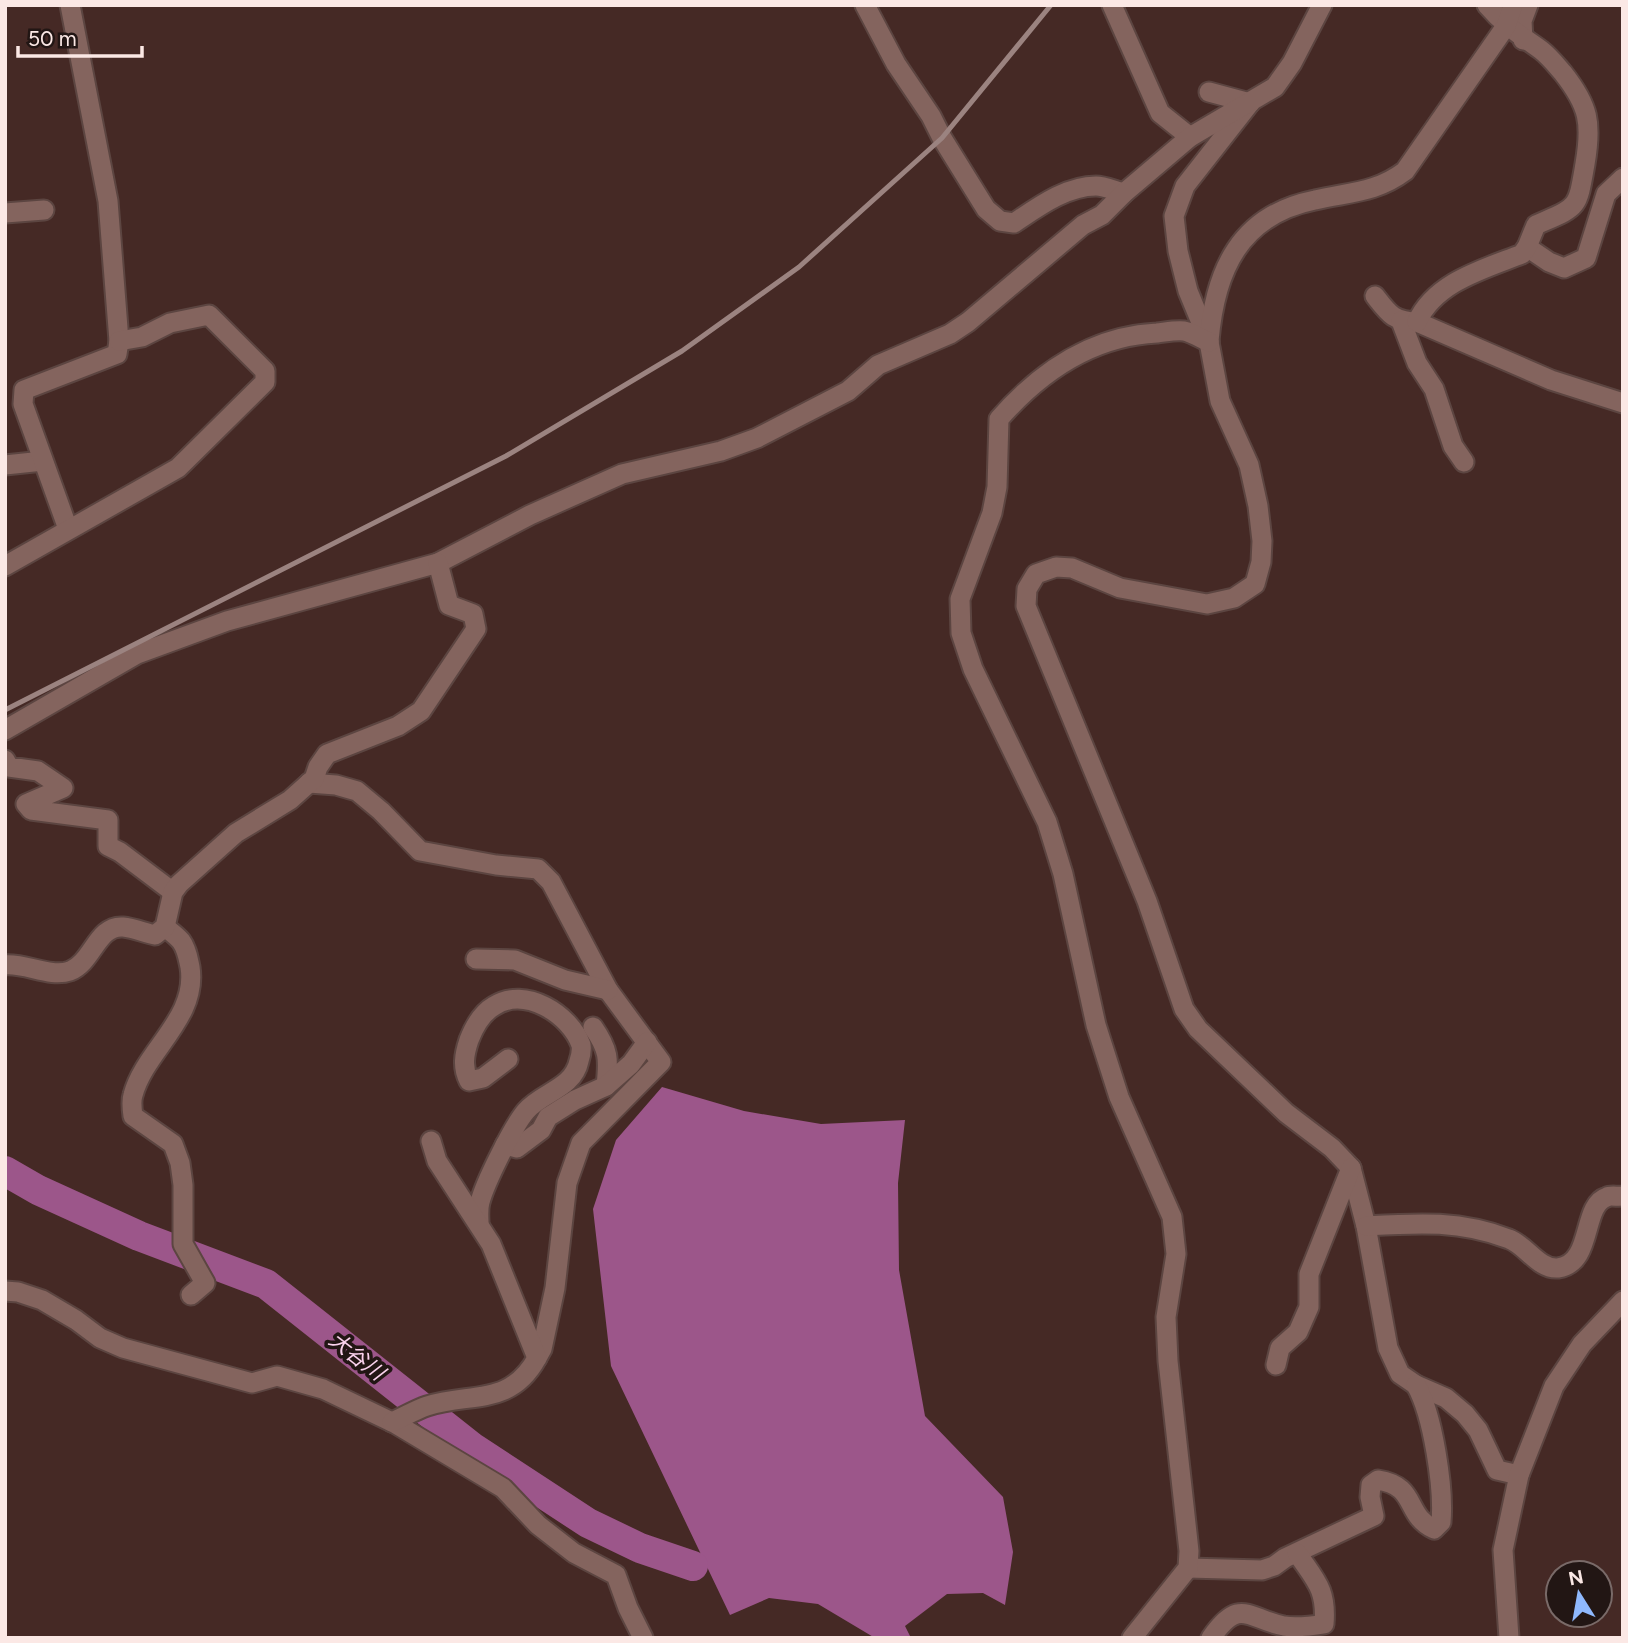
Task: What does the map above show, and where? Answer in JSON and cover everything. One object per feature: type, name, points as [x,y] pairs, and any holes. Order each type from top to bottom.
[{"type":"street","points":[[68,529],[23,404],[24,390],[117,354],[120,341],[107,201],[71,5]]},
{"type":"street","points":[[865,5],[895,64],[932,116],[969,184],[986,209],[1000,221],[1014,223],[1040,205],[1073,189],[1098,186],[1124,193]]},
{"type":"street","points":[[1112,5],[1160,113],[1190,137]]},
{"type":"street","points":[[5,730],[137,654],[227,621],[438,563],[530,515],[622,474],[721,451],[757,438],[848,391],[878,365],[950,334],[968,322],[1083,225],[1102,215],[1190,137],[1275,87],[1292,62],[1322,5]]},
{"type":"street","points":[[1464,462],[1453,446],[1434,389],[1417,363],[1404,335],[1409,322],[1456,282],[1522,254],[1536,225],[1575,205],[1580,195],[1589,143],[1588,118],[1582,99],[1552,60],[1506,26],[1487,5]]},
{"type":"street","points":[[1209,342],[1224,269],[1236,246],[1258,223],[1283,208],[1374,189],[1390,183],[1405,171],[1506,26],[1513,5]]},
{"type":"street","points":[[1523,40],[1522,21],[1528,5]]},
{"type":"street","points":[[1209,92],[1250,103]]},
{"type":"street","points":[[1250,103],[1185,186],[1174,216],[1178,251],[1188,291],[1209,342],[1220,401],[1249,465],[1262,541],[1261,562],[1255,584],[1234,598],[1207,604],[1120,587],[1072,568],[1056,567],[1036,574],[1027,589],[1026,606],[1147,901],[1184,1009],[1198,1029],[1286,1112],[1332,1148],[1351,1168],[1366,1226],[1388,1348],[1400,1374],[1416,1385],[1446,1398],[1465,1414],[1478,1430],[1497,1470],[1511,1511]]},
{"type":"street","points":[[1527,247],[1549,262],[1564,268],[1586,258],[1606,194],[1623,178]]},
{"type":"street","points":[[5,213],[44,210]]},
{"type":"street","points":[[1375,296],[1388,313],[1551,380],[1623,403]]},
{"type":"street","points":[[5,566],[178,468],[265,382],[265,371],[209,315],[170,323],[142,337],[120,341]]},
{"type":"street","points":[[1132,1638],[1188,1568],[1189,1551],[1168,1361],[1166,1317],[1176,1254],[1172,1217],[1119,1097],[1096,1025],[1063,874],[1047,822],[973,669],[961,634],[960,599],[992,513],[998,476],[999,419],[1021,394],[1066,361],[1103,342],[1142,333],[1185,331],[1209,342]]},
{"type":"street","points":[[5,465],[43,461]]},
{"type":"street","points":[[5,965],[16,964],[54,973],[71,971],[86,960],[100,939],[112,928],[124,927],[155,934],[165,927],[173,892],[236,832],[290,800],[314,779],[327,754],[398,726],[421,711],[476,629],[473,614],[449,604],[438,563]]},
{"type":"street","points":[[5,760],[9,766],[38,771],[63,788],[26,804],[31,810],[108,820],[108,846],[173,892]]},
{"type":"street","points":[[309,783],[336,785],[356,791],[381,811],[420,851],[496,865],[538,869],[551,882],[608,990],[661,1062],[581,1143],[567,1184],[555,1288],[541,1349],[523,1378],[491,1396],[427,1406],[392,1422]]},
{"type":"street","points":[[165,927],[181,941],[187,953],[191,974],[188,996],[182,1013],[139,1077],[132,1098],[133,1116],[173,1144],[180,1163],[183,1185],[183,1244],[205,1283],[191,1295]]},
{"type":"street","points":[[476,959],[514,960],[565,980],[608,990]]},
{"type":"street","points":[[479,1223],[480,1202],[505,1144],[527,1110],[562,1087],[578,1068],[582,1049],[575,1032],[559,1014],[528,1000],[513,1001],[496,1004],[483,1015],[472,1032],[465,1052],[463,1070],[469,1081],[483,1078],[508,1059]]},
{"type":"street","points":[[593,1027],[604,1043],[609,1060],[606,1086]]},
{"type":"street","points":[[505,1144],[517,1148],[541,1130],[548,1117],[575,1100],[606,1086],[631,1064],[647,1042]]},
{"type":"street","points":[[431,1141],[437,1161],[491,1244],[537,1358]]},
{"type":"street","points":[[1276,1365],[1280,1348],[1298,1332],[1309,1307],[1310,1274],[1351,1168]]},
{"type":"street","points":[[1366,1226],[1431,1222],[1473,1227],[1512,1240],[1546,1267],[1558,1268],[1572,1263],[1587,1236],[1595,1207],[1606,1197],[1623,1196]]},
{"type":"street","points":[[5,1291],[18,1292],[42,1300],[100,1338],[123,1348],[252,1383],[277,1376],[323,1389],[392,1422],[503,1488],[538,1525],[574,1553],[616,1575],[643,1638]]},
{"type":"street","points":[[1509,1638],[1503,1550],[1519,1475],[1554,1386],[1582,1344],[1623,1301]]},
{"type":"street","points":[[1188,1568],[1262,1570],[1374,1516],[1370,1497],[1371,1485],[1378,1480],[1402,1488],[1418,1517],[1425,1525],[1434,1529],[1441,1522],[1443,1503],[1425,1401],[1416,1385]]},
{"type":"street","points":[[1497,1470],[1519,1475]]},
{"type":"street","points":[[1211,1638],[1222,1623],[1235,1615],[1248,1612],[1278,1632],[1324,1624],[1326,1607],[1323,1591],[1297,1553]]},
{"type":"shaded area","points":[[662,1087],[744,1111],[821,1124],[905,1120],[898,1183],[899,1270],[925,1416],[1003,1497],[1013,1552],[1005,1605],[983,1593],[947,1594],[905,1626],[911,1638],[875,1638],[818,1604],[769,1598],[730,1615],[611,1366],[593,1209],[616,1140]]},
{"type":"waterway","name":"大谷川","points":[[5,1171],[38,1190],[139,1236],[266,1284],[472,1447],[588,1523],[640,1548],[693,1566]]},
{"type":"railway","points":[[5,710],[506,456],[682,351],[799,267],[942,138],[1051,5]]}]
